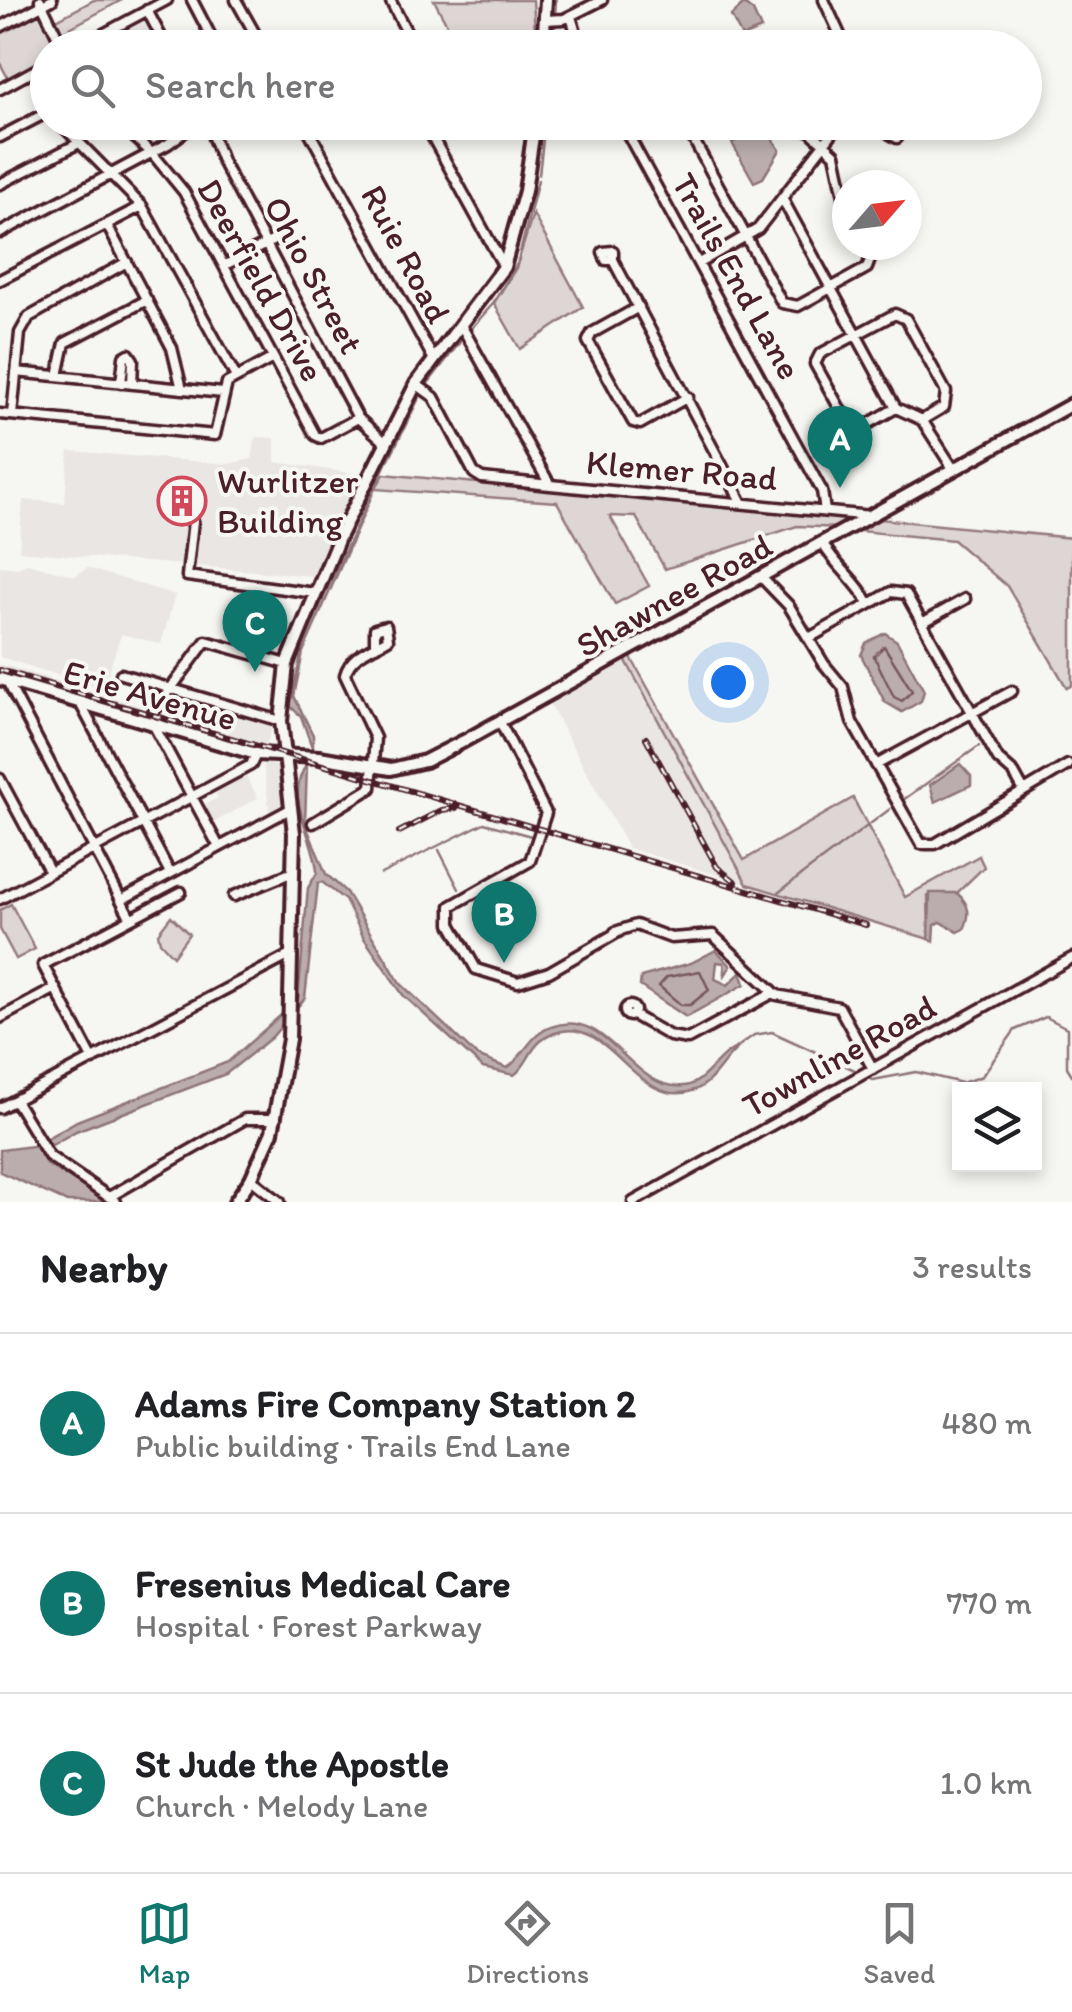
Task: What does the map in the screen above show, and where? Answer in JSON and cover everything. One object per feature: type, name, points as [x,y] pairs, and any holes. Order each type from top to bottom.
[{"type":"main road","points":[[544,30],[546,0]]},
{"type":"main road","points":[[234,1202],[251,1178],[276,1119],[290,1020],[292,808],[282,720],[287,664],[315,593],[416,384],[504,268],[525,191],[532,140]]},
{"type":"main road","name":"Shawnee Road","points":[[286,756],[318,756],[374,768],[402,768],[426,761],[1072,404]]},
{"type":"main road","name":"Erie Avenue","points":[[4,680],[256,754],[286,756]]},
{"type":"street","points":[[0,28],[40,3],[52,0]]},
{"type":"street","points":[[110,30],[166,0]]},
{"type":"street","points":[[192,0],[208,30]]},
{"type":"street","points":[[236,0],[253,30]]},
{"type":"street","points":[[390,0],[406,30]]},
{"type":"street","points":[[545,20],[570,17],[602,0]]},
{"type":"street","points":[[824,0],[838,30]]},
{"type":"street","points":[[40,3],[53,30]]},
{"type":"street","points":[[147,10],[158,30]]},
{"type":"street","points":[[570,17],[575,30]]},
{"type":"street","points":[[0,88],[30,72]]},
{"type":"street","points":[[0,137],[30,121]]},
{"type":"street","points":[[73,140],[142,206],[236,378]]},
{"type":"street","name":"Deerfield Drive","points":[[137,140],[184,192],[315,435],[321,438],[358,418]]},
{"type":"street","points":[[0,232],[171,140]]},
{"type":"street","name":"Ohio Street","points":[[216,140],[358,418],[386,443]]},
{"type":"street","name":"Ruie Road","points":[[314,140],[433,358]]},
{"type":"street","points":[[434,140],[504,268]]},
{"type":"street","name":"Trails End Lane","points":[[632,140],[822,491],[825,511]]},
{"type":"street","points":[[694,140],[788,306],[798,306],[866,268],[869,260]]},
{"type":"street","points":[[820,140],[834,154],[838,170]]},
{"type":"street","points":[[699,263],[747,238],[783,200],[827,140]]},
{"type":"street","points":[[0,184],[76,144]]},
{"type":"street","points":[[783,200],[896,408],[922,420],[954,470]]},
{"type":"street","points":[[0,280],[142,206]]},
{"type":"street","points":[[107,225],[178,361],[182,389]]},
{"type":"street","points":[[224,266],[286,234]]},
{"type":"street","points":[[613,260],[742,503]]},
{"type":"street","points":[[12,415],[20,333],[28,318],[127,262]]},
{"type":"street","points":[[58,376],[60,349],[65,343],[146,300]]},
{"type":"street","points":[[639,307],[592,333],[588,341],[632,422],[640,424],[688,397]]},
{"type":"street","points":[[896,408],[868,424],[855,425],[845,418],[816,364],[820,354],[887,315],[906,318],[946,392],[944,406],[922,420]]},
{"type":"street","name":"Klemer Road","points":[[461,325],[550,484],[872,516]]},
{"type":"street","points":[[0,414],[215,434],[223,392],[236,378],[274,358]]},
{"type":"street","points":[[16,372],[223,392]]},
{"type":"street","points":[[416,384],[434,397],[474,473],[482,478],[550,484]]},
{"type":"street","points":[[193,521],[188,576],[315,593]]},
{"type":"street","points":[[823,544],[837,565],[859,584],[870,604]]},
{"type":"street","points":[[762,578],[790,606],[843,687],[852,722],[924,846],[935,844],[1068,765]]},
{"type":"street","points":[[809,638],[870,604],[900,591],[906,594],[998,758],[1014,773],[1024,791]]},
{"type":"street","points":[[922,623],[965,600]]},
{"type":"street","points":[[219,847],[150,723],[170,688],[206,641],[287,664]]},
{"type":"street","points":[[313,823],[368,793],[375,738],[345,676],[351,661],[375,646]]},
{"type":"street","points":[[120,674],[282,720]]},
{"type":"street","points":[[4,680],[130,917]]},
{"type":"street","points":[[876,765],[1012,691]]},
{"type":"street","points":[[80,703],[170,873]]},
{"type":"street","points":[[500,722],[546,810],[534,854],[527,863],[453,902],[449,918],[482,974],[522,983],[620,931],[641,925],[671,938],[713,936],[773,993],[791,1000],[836,1005],[862,1046],[868,1071]]},
{"type":"street","points":[[1,895],[250,765],[256,754]]},
{"type":"street","points":[[0,779],[50,872]]},
{"type":"street","points":[[123,899],[292,808]]},
{"type":"street","points":[[234,896],[293,872]]},
{"type":"street","points":[[93,1060],[43,965],[181,892]]},
{"type":"street","points":[[0,1108],[292,954]]},
{"type":"street","name":"Townline Road","points":[[633,1202],[1072,958]]},
{"type":"street","points":[[0,1018],[54,989]]},
{"type":"street","points":[[633,1015],[670,1036],[688,1039],[773,993]]},
{"type":"street","points":[[16,1100],[41,1146],[112,1199],[245,1119],[276,1119]]},
{"type":"street","points":[[251,1178],[280,1202]]},
{"type":"shaded area","points":[[94,0],[122,0],[66,30],[30,30],[30,67],[8,78],[0,63],[0,31],[40,12],[47,25]]},
{"type":"shaded area","points":[[434,0],[533,0],[535,30],[450,30]]},
{"type":"shaded area","points":[[146,15],[154,30],[118,30]]},
{"type":"shaded area","points":[[142,140],[165,140],[152,149]]},
{"type":"shaded area","points":[[533,214],[583,307],[520,349],[494,303],[516,268]]},
{"type":"shaded area","points":[[256,437],[275,438],[275,462],[364,475],[314,576],[19,551],[23,500],[65,503],[69,451],[228,464],[252,459]]},
{"type":"shaded area","points":[[384,474],[857,520],[841,528],[797,526],[665,569],[636,517],[610,516],[649,586],[615,604],[557,502],[375,489]]},
{"type":"shaded area","points":[[880,519],[1072,538],[1072,685],[1067,688],[1007,586],[953,540],[859,531]]},
{"type":"shaded area","points":[[27,563],[75,576],[87,568],[175,595],[161,644],[121,634],[103,689],[0,657],[0,566],[18,568]]},
{"type":"shaded area","points":[[629,654],[744,860],[853,798],[905,897],[979,856],[984,867],[957,893],[928,896],[929,939],[747,884],[625,659]]},
{"type":"shaded area","points":[[625,659],[747,884],[628,848],[548,701]]},
{"type":"shaded area","points":[[0,664],[50,679],[47,688],[0,674]]},
{"type":"shaded area","points":[[55,680],[150,709],[145,716],[52,690]]},
{"type":"shaded area","points":[[235,712],[273,723],[266,747],[228,735]]},
{"type":"shaded area","points":[[263,762],[280,767],[286,807],[270,815]]},
{"type":"shaded area","points":[[244,773],[258,798],[213,823],[204,805],[218,798],[214,789]]},
{"type":"shaded area","points":[[11,904],[35,949],[16,959],[0,929],[0,910]]},
{"type":"shaded area","points":[[171,916],[189,934],[173,956],[160,942],[158,933]]},
{"type":"water","points":[[744,4],[753,11],[761,29],[738,30],[731,16]]},
{"type":"water","points":[[773,140],[780,150],[763,178],[754,182],[732,143]]},
{"type":"water","points":[[387,461],[303,652],[294,696],[313,735],[313,750],[301,716],[290,706],[305,637]]},
{"type":"water","points":[[885,633],[897,641],[924,691],[921,701],[902,712],[885,702],[861,655],[866,643]]},
{"type":"water","points":[[307,764],[305,823],[326,874],[346,892],[400,983],[477,1056],[507,1068],[544,1030],[571,1023],[604,1038],[649,1076],[665,1084],[684,1086],[699,1080],[739,1047],[702,1087],[674,1093],[656,1088],[592,1036],[574,1030],[546,1037],[514,1075],[483,1068],[403,995],[364,938],[345,900],[322,882],[318,883],[305,998],[272,1037],[226,1074],[76,1131],[40,1152],[46,1164],[110,1202],[67,1202],[0,1172],[0,1150],[33,1146],[77,1121],[228,1062],[298,1000],[308,888],[317,873],[299,804],[300,777]]},
{"type":"water","points":[[960,764],[971,776],[971,785],[935,802],[930,785]]},
{"type":"water","points":[[930,893],[957,893],[961,897],[968,910],[964,929],[958,932],[941,922],[935,925],[934,941],[929,939]]},
{"type":"water","points":[[716,950],[731,966],[725,975],[724,963],[717,962],[715,979],[728,985],[741,972],[745,984],[686,1017],[640,986],[641,977],[691,963]]},
{"type":"waterway","points":[[555,16],[556,0]]},
{"type":"waterway","points":[[554,30],[555,24]]},
{"type":"waterway","points":[[539,175],[543,140]]},
{"type":"waterway","points":[[518,261],[538,180]]},
{"type":"waterway","points":[[469,331],[492,305],[517,264]]},
{"type":"waterway","points":[[426,386],[464,337]]},
{"type":"waterway","points":[[388,461],[422,392]]},
{"type":"waterway","points":[[903,800],[979,746]]},
{"type":"waterway","points":[[779,892],[890,809]]},
{"type":"waterway","points":[[381,874],[484,823],[531,836]]},
{"type":"waterway","points":[[439,850],[459,889]]},
{"type":"waterway","points":[[865,1077],[873,1080],[916,1072],[962,1083],[982,1076],[1015,1030],[1046,1017],[1067,1028],[1067,1067],[1072,1075]]},
{"type":"waterway","points":[[736,1048],[754,1035],[772,1032],[859,1072]]},
{"type":"railway","points":[[0,670],[866,925]]},
{"type":"railway","points":[[646,738],[717,867],[736,882]]},
{"type":"railway","points":[[399,832],[442,810],[456,808]]},
{"type":"place","name":"Adams Fire Company Station 2","points":[[840,488]]},
{"type":"place","name":"Wurlitzer Building","points":[[182,501]]},
{"type":"place","name":"St Jude the Apostle","points":[[255,672]]},
{"type":"place","name":"Fresenius Medical Care","points":[[504,963]]}]
